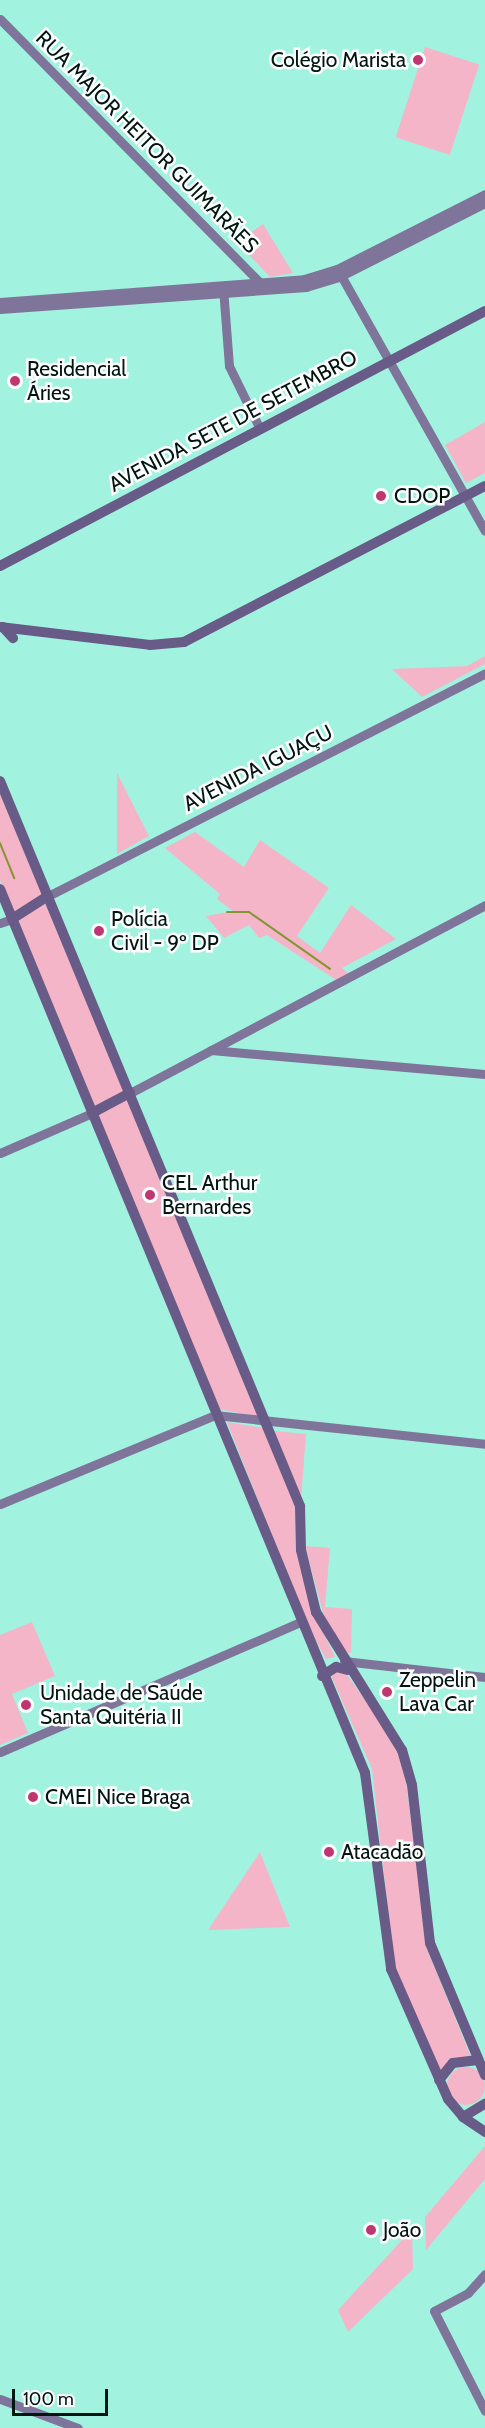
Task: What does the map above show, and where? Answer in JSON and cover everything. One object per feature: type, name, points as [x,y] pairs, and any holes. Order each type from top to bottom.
[{"type":"main road","name":"RUA MAJOR HEITOR GUIMARÃES","points":[[0,20],[265,287]]},
{"type":"main road","points":[[339,273],[485,194]]},
{"type":"main road","points":[[0,309],[265,287],[339,273],[485,203]]},
{"type":"main road","points":[[339,273],[485,531]]},
{"type":"main road","points":[[0,302],[223,290]]},
{"type":"main road","points":[[223,290],[229,366],[260,429]]},
{"type":"main road","name":"AVENIDA SETE DE SETEMBRO","points":[[0,566],[485,311]]},
{"type":"main road","points":[[1,627],[169,646],[198,635],[485,486]]},
{"type":"main road","points":[[1,627],[13,638]]},
{"type":"main road","points":[[126,651],[150,645]]},
{"type":"main road","name":"AVENIDA IGUAÇU","points":[[48,896],[485,673]]},
{"type":"main road","points":[[0,781],[266,1421],[302,1515],[302,1550],[316,1612],[345,1665],[383,1714],[402,1750],[412,1785],[429,1943],[485,2075]]},
{"type":"main road","points":[[0,889],[368,1785],[391,1969],[440,2080],[462,2117],[485,2132]]},
{"type":"main road","points":[[0,924],[48,896]]},
{"type":"main road","points":[[0,1153],[92,1113],[485,905]]},
{"type":"main road","points":[[211,1050],[485,1074]]},
{"type":"main road","points":[[0,1504],[215,1414],[485,1444]]},
{"type":"main road","points":[[0,1752],[301,1622]]},
{"type":"main road","points":[[316,1658],[345,1665],[485,1677]]},
{"type":"main road","points":[[322,1676],[336,1667],[345,1665]]},
{"type":"main road","points":[[440,2080],[453,2063],[478,2060]]},
{"type":"main road","points":[[462,2117],[485,2104]]},
{"type":"main road","points":[[485,2274],[468,2293],[434,2311],[485,2411]]},
{"type":"main road","points":[[0,2399],[78,2428]]},
{"type":"shaded area","points":[[425,47],[479,65],[450,155],[396,137]]},
{"type":"shaded area","points":[[263,224],[293,273],[270,277],[237,242]]},
{"type":"shaded area","points":[[485,422],[485,473],[466,483],[445,445]]},
{"type":"shaded area","points":[[485,656],[485,664],[422,697],[392,669],[467,666]]},
{"type":"shaded area","points":[[117,773],[149,836],[117,854]]},
{"type":"shaded area","points":[[0,785],[263,1418],[219,1409],[8,902],[0,880]]},
{"type":"shaded area","points":[[195,832],[244,867],[260,840],[329,888],[297,936],[320,953],[351,905],[396,939],[342,968],[349,974],[338,981],[267,935],[259,938],[249,925],[224,938],[206,916],[233,911],[217,899],[220,894],[165,848]]},
{"type":"shaded area","points":[[227,1422],[264,1428],[299,1516],[308,1600],[335,1657],[326,1659],[310,1631]]},
{"type":"shaded area","points":[[274,1431],[306,1434],[301,1499]]},
{"type":"shaded area","points":[[305,1546],[330,1548],[325,1607],[352,1609],[351,1653],[345,1652],[325,1620]]},
{"type":"shaded area","points":[[32,1622],[55,1676],[12,1694],[28,1733],[0,1745],[0,1635]]},
{"type":"shaded area","points":[[343,1669],[392,1738],[405,1773],[427,1949],[471,2057],[440,2072],[395,1971],[372,1769],[329,1671]]},
{"type":"shaded area","points":[[260,1852],[290,1927],[208,1930]]},
{"type":"shaded area","points":[[466,2067],[480,2072],[485,2086],[480,2100],[466,2105],[452,2100],[447,2086],[452,2072]]},
{"type":"shaded area","points":[[485,2146],[485,2179],[426,2250],[425,2217]]},
{"type":"shaded area","points":[[412,2229],[413,2269],[348,2332],[338,2310]]},
{"type":"waterway","points":[[0,843],[14,878]]},
{"type":"waterway","points":[[227,912],[249,912],[330,969]]},
{"type":"place","name":"Colégio Marista","points":[[418,60]]},
{"type":"place","name":"Residencial Áries","points":[[15,381]]},
{"type":"place","name":"CDOP","points":[[381,496]]},
{"type":"place","name":"Polícia Civil - 9º DP","points":[[99,931]]},
{"type":"place","name":"CEL Arthur Bernardes","points":[[150,1195]]},
{"type":"place","name":"Zeppelin Lava Car","points":[[387,1692]]},
{"type":"place","name":"Unidade de Saúde Santa Quitéria II","points":[[26,1705]]},
{"type":"place","name":"CMEI Nice Braga","points":[[33,1797]]},
{"type":"place","name":"Atacadão","points":[[329,1852]]},
{"type":"place","name":"João","points":[[371,2230]]}]
